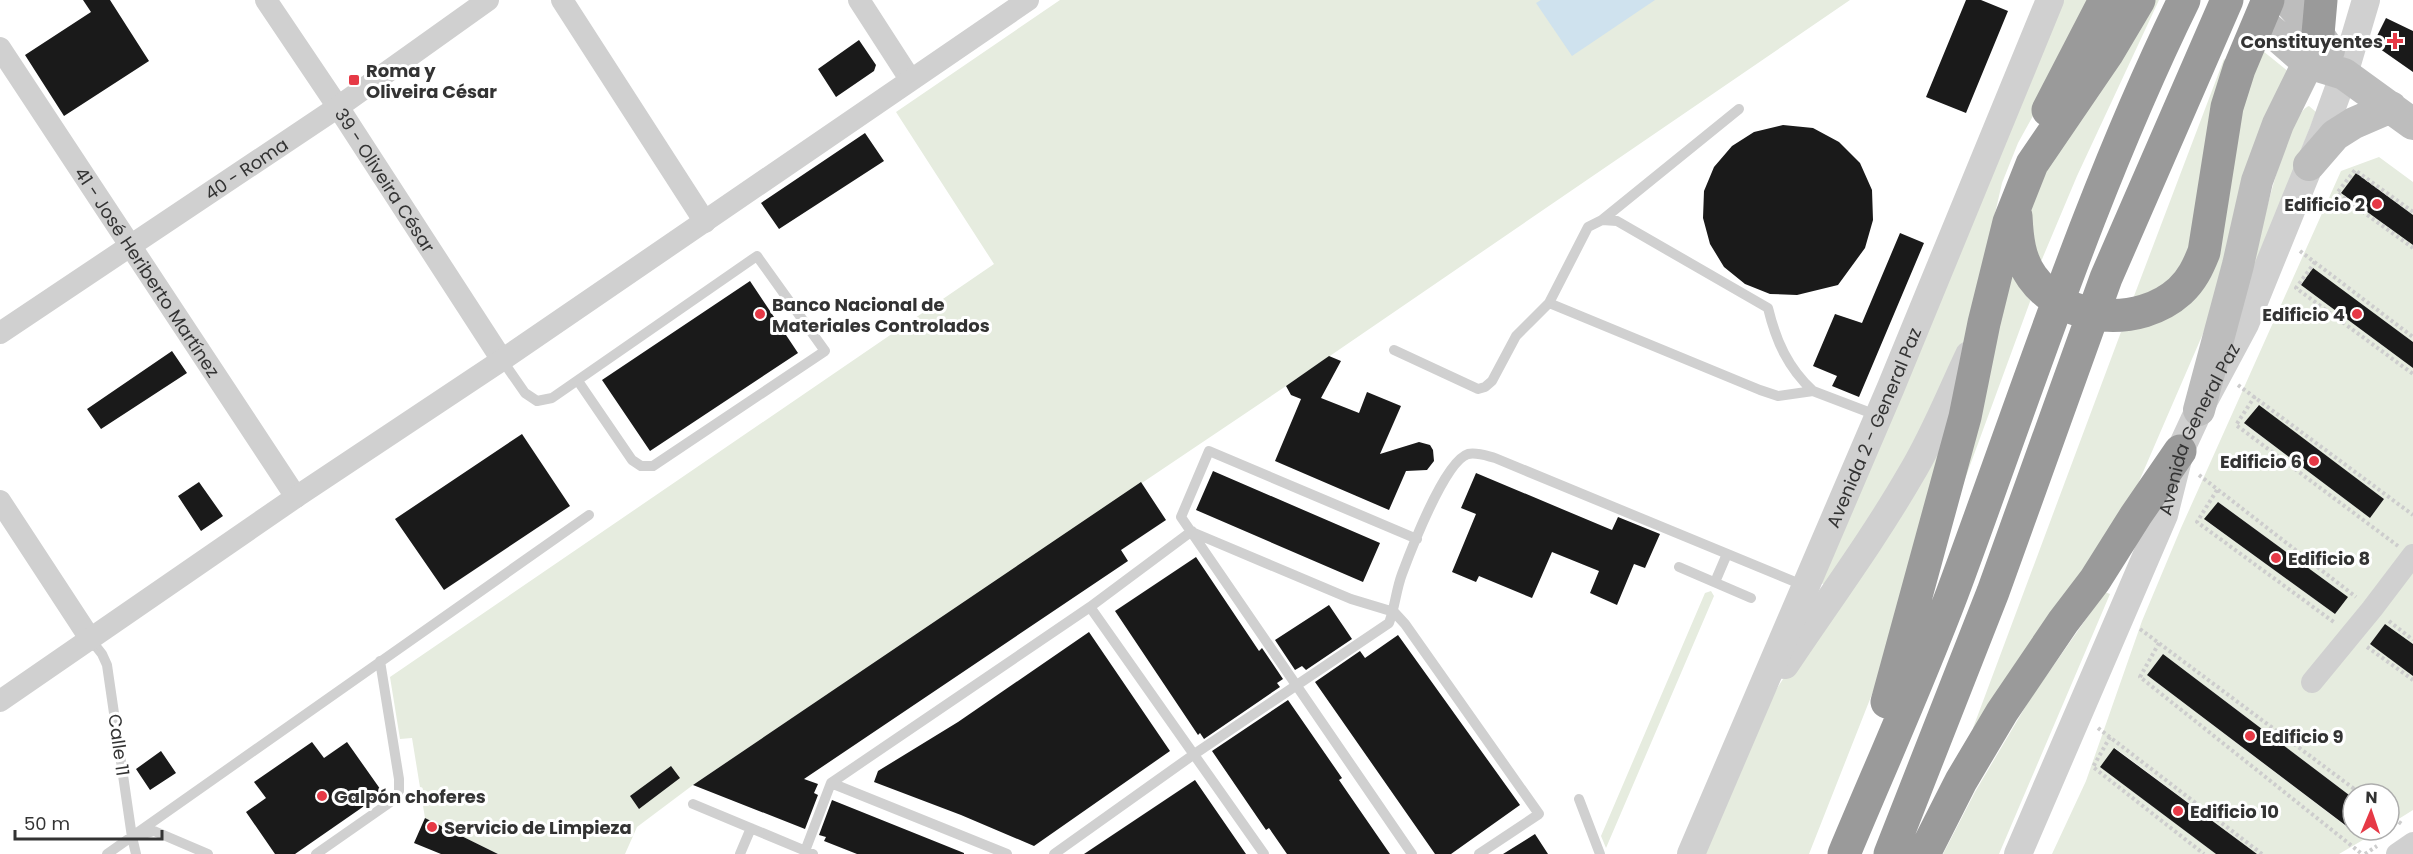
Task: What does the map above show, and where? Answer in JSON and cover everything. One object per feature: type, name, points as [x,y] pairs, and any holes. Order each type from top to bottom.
[{"type":"highway","points":[[1846,848],[1962,428],[2005,233],[2032,164],[2042,126],[2052,101],[2105,0]]},
{"type":"highway","points":[[2032,164],[2107,54],[2139,0]]},
{"type":"highway","points":[[1890,854],[1993,592],[2106,278],[2228,0]]},
{"type":"highway","points":[[2313,48],[2321,0]]},
{"type":"highway","points":[[1846,848],[1951,595],[2071,262],[2181,5]]},
{"type":"highway","points":[[2018,199],[2017,230],[2021,254],[2032,277],[2051,295],[2075,309],[2098,316],[2135,314],[2162,304],[2180,291],[2189,281],[2204,252],[2224,119],[2239,69],[2268,14]]},
{"type":"highway","points":[[1924,854],[1961,781],[2002,712],[2063,622],[2095,580],[2136,515],[2189,463]]},
{"type":"main road","points":[[2288,0],[2313,48]]},
{"type":"main road","points":[[2268,14],[2402,116]]},
{"type":"main road","points":[[2199,410],[2238,265],[2257,181],[2278,124],[2313,48]]},
{"type":"main road","points":[[2309,165],[2335,135],[2354,123],[2402,116]]},
{"type":"street","name":"39 - Oliveira César","points":[[266,0],[502,360]]},
{"type":"street","name":"40 - Roma","points":[[0,333],[338,107],[488,0]]},
{"type":"street","points":[[562,0],[705,222]]},
{"type":"street","points":[[859,0],[910,80]]},
{"type":"street","points":[[0,701],[1028,0]]},
{"type":"street","name":"Avenida 2 - General Paz","points":[[1691,854],[1878,416],[2050,0]]},
{"type":"street","name":"Avenida General Paz","points":[[2018,854],[2164,515],[2189,463],[2199,410],[2244,324],[2309,165],[2344,74],[2366,0]]},
{"type":"street","name":"41 - José Heriberto Martínez","points":[[0,48],[296,497]]},
{"type":"street","points":[[1743,729],[1912,473],[1937,428],[1984,323]]},
{"type":"street","points":[[0,501],[91,640]]},
{"type":"street","points":[[2312,682],[2412,556]]},
{"type":"street","points":[[2397,854],[2410,836]]},
{"type":"lane","points":[[1394,351],[1478,388],[1485,387],[1492,381],[1516,336],[1549,303],[1588,227],[1602,220],[1739,109]]},
{"type":"lane","points":[[1602,220],[1617,221],[1768,308],[1775,338],[1800,379],[1813,391],[1878,416]]},
{"type":"lane","points":[[502,360],[525,393],[537,401],[552,398],[757,256],[825,351],[653,466],[641,466],[632,460],[578,381]]},
{"type":"lane","points":[[1549,303],[1760,390],[1779,396],[1813,391]]},
{"type":"lane","points":[[1412,854],[1181,517],[1209,451],[1417,539]]},
{"type":"lane","points":[[1054,854],[1193,755],[1389,623],[1394,612],[1395,596],[1402,574],[1443,481],[1458,460],[1468,454],[1480,454],[1805,586]]},
{"type":"lane","points":[[107,854],[589,515]]},
{"type":"lane","points":[[693,804],[809,852],[831,783],[1090,607],[1192,531]]},
{"type":"lane","points":[[1192,531],[1351,599],[1394,612],[1405,624],[1539,814],[1479,854]]},
{"type":"lane","points":[[1716,582],[1727,554]]},
{"type":"lane","points":[[1679,567],[1751,598]]},
{"type":"lane","points":[[1090,607],[1264,854]]},
{"type":"lane","name":"Calle 11","points":[[91,640],[107,665],[136,854]]},
{"type":"lane","points":[[315,854],[392,801],[399,791],[380,661]]},
{"type":"lane","points":[[831,783],[1007,854]]},
{"type":"lane","points":[[1579,799],[1600,854]]},
{"type":"lane","points":[[740,854],[751,828]]},
{"type":"lane","points":[[132,837],[154,831],[208,854]]},
{"type":"path","points":[[2413,212],[2355,170],[2337,193],[2413,248]]},
{"type":"path","points":[[2300,251],[2413,337]]},
{"type":"path","points":[[2315,262],[2296,288],[2413,374]]},
{"type":"path","points":[[2238,384],[2413,515]]},
{"type":"path","points":[[2255,396],[2236,425],[2412,556]]},
{"type":"path","points":[[2189,463],[2217,490],[2413,640]]},
{"type":"path","points":[[2217,490],[2198,522],[2413,680]]},
{"type":"path","points":[[2134,625],[2345,782]]},
{"type":"path","points":[[2158,643],[2140,676],[2362,854]]},
{"type":"path","points":[[2098,728],[2262,854]]},
{"type":"path","points":[[2110,737],[2093,767],[2204,854]]},
{"type":"shaded area","points":[[1060,0],[1850,0],[1286,386],[693,785],[637,827],[625,854],[498,854],[425,818],[412,738],[400,739],[390,677],[994,264],[896,112]]},
{"type":"shaded area","points":[[2061,0],[2097,0],[2018,143],[2002,183],[1965,345],[1942,397],[1829,587],[1819,582]]},
{"type":"shaded area","points":[[2153,0],[2159,0],[2077,176],[2040,264],[2029,246],[2030,193]]},
{"type":"shaded area","points":[[2263,51],[2289,72],[2208,322],[2131,500],[1977,731],[1973,728],[2121,332],[2145,326],[2168,316],[2231,163],[2250,77]]},
{"type":"shaded area","points":[[2224,59],[2230,64],[2202,205],[2182,273],[2131,304]]},
{"type":"shaded area","points":[[2309,106],[2316,112],[2249,283],[2281,158],[2300,115]]},
{"type":"shaded area","points":[[2379,157],[2413,182],[2413,215],[2356,173],[2341,193],[2413,245],[2413,342],[2313,269],[2301,285],[2413,368],[2413,644],[2385,624],[2370,644],[2413,676],[2413,810],[2401,818],[2401,782],[2341,782],[2341,789],[2163,654],[2147,675],[2341,822],[2341,842],[2360,842],[2339,854],[2257,854],[2115,748],[2100,767],[2216,854],[2052,854],[2086,781],[2142,621],[2181,528],[2341,171]],"holes":[[[2258,405],[2384,499],[2370,518],[2245,424]],[[2218,502],[2347,597],[2335,614],[2205,520]]]},
{"type":"shaded area","points":[[2001,268],[2015,269],[2031,299],[1950,520]]},
{"type":"shaded area","points":[[1947,433],[1887,656],[1809,854],[1699,854],[1752,729],[1781,682],[1877,548]]},
{"type":"shaded area","points":[[1711,591],[1714,596],[1606,848],[1601,836],[1705,593]]},
{"type":"shaded area","points":[[2105,592],[2110,594],[1999,854],[1943,854],[1975,792],[2030,699]]},
{"type":"water","points":[[1541,0],[1655,0],[1572,56],[1536,3]]},
{"type":"building","points":[[83,0],[110,0],[149,61],[64,116],[25,55],[91,12]]},
{"type":"building","points":[[1966,0],[1981,0],[2008,11],[1966,113],[1926,97]]},
{"type":"building","points":[[2386,18],[2413,31],[2413,72],[2373,44]]},
{"type":"building","points":[[859,40],[876,65],[874,71],[836,97],[818,69]]},
{"type":"building","points":[[1783,125],[1813,128],[1839,142],[1860,163],[1872,190],[1873,220],[1865,248],[1838,285],[1797,295],[1770,294],[1745,284],[1724,267],[1710,244],[1703,218],[1704,191],[1714,167],[1732,146],[1754,132]]},
{"type":"building","points":[[865,133],[884,161],[779,229],[761,203]]},
{"type":"building","name":"Edificio 2","points":[[2356,173],[2413,215],[2413,245],[2341,193]]},
{"type":"building","points":[[1900,233],[1924,243],[1859,397],[1832,386],[1837,376],[1813,366],[1835,314],[1862,323]]},
{"type":"building","name":"Edificio 4","points":[[2313,268],[2413,342],[2413,368],[2301,285]]},
{"type":"building","points":[[750,281],[798,353],[650,451],[602,380]]},
{"type":"building","points":[[172,351],[187,373],[101,429],[87,409]]},
{"type":"building","points":[[1329,356],[1341,361],[1321,398],[1359,413],[1367,392],[1401,406],[1380,454],[1419,442],[1430,445],[1433,450],[1434,461],[1427,470],[1406,471],[1389,510],[1275,461],[1301,399],[1291,395],[1286,386]]},
{"type":"building","name":"Edificio 6","points":[[2259,405],[2384,499],[2370,518],[2244,423]]},
{"type":"building","points":[[522,434],[570,506],[444,590],[395,519]]},
{"type":"building","points":[[1213,471],[1380,543],[1363,582],[1196,510]]},
{"type":"building","points":[[1476,473],[1612,530],[1618,517],[1660,534],[1645,568],[1634,564],[1617,605],[1590,593],[1599,571],[1552,552],[1532,598],[1479,576],[1476,582],[1452,572],[1476,514],[1461,508]]},
{"type":"building","points":[[199,482],[223,516],[201,531],[178,496]]},
{"type":"building","points":[[1141,482],[1166,520],[1121,550],[1128,561],[804,779],[818,784],[814,793],[818,795],[805,829],[693,785]]},
{"type":"building","name":"Edificio 8","points":[[2218,502],[2348,597],[2335,614],[2204,519]]},
{"type":"building","points":[[1196,557],[1259,651],[1262,648],[1283,679],[1277,683],[1280,687],[1204,739],[1200,733],[1198,735],[1115,611]]},
{"type":"building","points":[[1329,605],[1352,639],[1306,670],[1302,666],[1295,670],[1275,640]]},
{"type":"building","points":[[2385,624],[2413,644],[2413,676],[2370,644]]},
{"type":"building","points":[[1089,632],[1170,751],[1034,846],[874,782],[878,771],[958,722]]},
{"type":"building","points":[[1398,635],[1520,805],[1451,854],[1435,854],[1315,682],[1360,651],[1365,658]]},
{"type":"building","name":"Edificio 9","points":[[2163,654],[2341,789],[2341,822],[2147,675]]},
{"type":"building","points":[[1288,700],[1342,778],[1339,780],[1390,854],[1287,854],[1269,828],[1266,830],[1212,751]]},
{"type":"building","name":"Galpón choferes","points":[[312,742],[324,758],[347,742],[383,793],[295,854],[275,854],[246,812],[266,798],[254,782]]},
{"type":"building","name":"Edificio 10","points":[[2114,748],[2257,854],[2216,854],[2100,767]]},
{"type":"building","points":[[161,751],[176,773],[150,790],[136,769]]},
{"type":"building","points":[[671,766],[680,778],[639,809],[630,796]]},
{"type":"building","points":[[1195,780],[1246,854],[1084,854]]},
{"type":"building","points":[[832,800],[964,854],[857,854],[824,841],[826,837],[819,835]]},
{"type":"building","name":"Servicio de Limpieza","points":[[425,818],[498,854],[441,854],[414,843]]},
{"type":"building","points":[[1535,834],[1548,854],[1503,854]]},
{"type":"place","name":"Constituyentes","points":[[2395,41]]},
{"type":"place","name":"Roma y Oliveira César","points":[[354,80]]},
{"type":"place","name":"Edificio 2","points":[[2377,204]]},
{"type":"place","name":"Banco Nacional de Materiales Controlados","points":[[760,314]]},
{"type":"place","name":"Edificio 4","points":[[2357,314]]},
{"type":"place","name":"Edificio 6","points":[[2314,461]]},
{"type":"place","name":"Edificio 8","points":[[2276,558]]},
{"type":"place","name":"Edificio 9","points":[[2250,736]]},
{"type":"place","name":"Galpón choferes","points":[[322,796]]},
{"type":"place","name":"Edificio 10","points":[[2178,811]]},
{"type":"place","name":"Servicio de Limpieza","points":[[432,827]]}]
